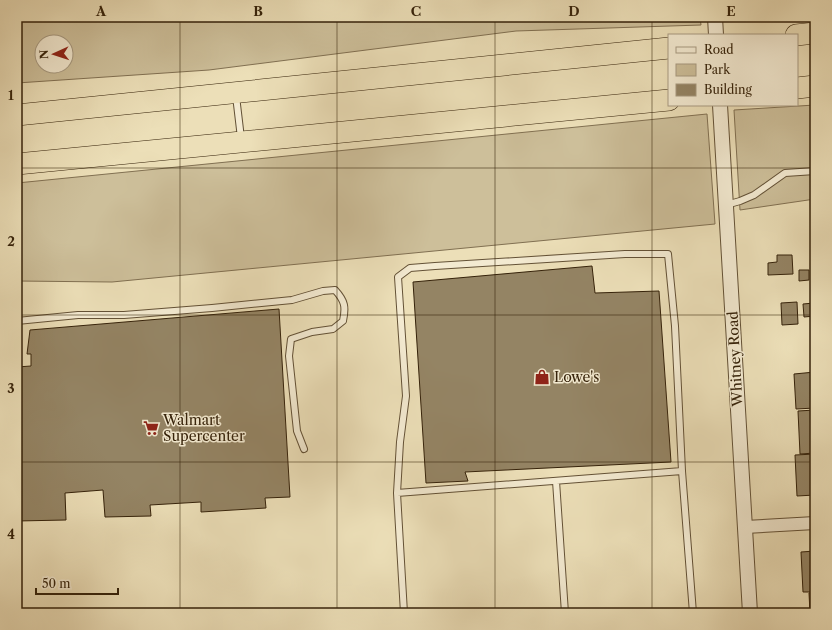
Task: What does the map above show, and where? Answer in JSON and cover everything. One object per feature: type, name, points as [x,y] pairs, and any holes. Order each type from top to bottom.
[{"type":"highway","points":[[798,35],[815,33]]},
{"type":"highway","points":[[17,115],[668,48]]},
{"type":"highway","points":[[798,88],[815,86]]},
{"type":"highway","points":[[17,164],[668,100]]},
{"type":"street","points":[[716,17],[716,34]]},
{"type":"street","name":"Whitney Road","points":[[720,106],[750,613]]},
{"type":"street","points":[[745,528],[815,523]]},
{"type":"lane","points":[[236,93],[241,142]]},
{"type":"lane","points":[[726,205],[740,202],[754,195],[785,173],[815,171]]},
{"type":"lane","points":[[404,613],[397,493],[400,442],[406,396],[398,277],[410,268],[468,263],[625,254],[668,254],[675,326],[682,471],[693,613]]},
{"type":"lane","points":[[17,321],[78,315],[124,315],[292,300],[323,291],[336,290],[342,297],[346,309],[344,321],[333,328],[312,332],[292,339],[289,356],[297,431],[304,449]]},
{"type":"lane","points":[[397,493],[682,471]]},
{"type":"lane","points":[[556,481],[565,613]]},
{"type":"green space","points":[[17,17],[700,17],[701,25],[516,31],[209,70],[17,83]]},
{"type":"green space","points":[[815,105],[815,199],[740,210],[734,110]]},
{"type":"green space","points":[[707,114],[715,224],[112,282],[17,281],[17,183]]},
{"type":"building","points":[[777,255],[792,255],[793,274],[768,275],[768,263],[777,262]]},
{"type":"building","name":"Lowe's","points":[[592,266],[595,293],[659,291],[671,462],[465,472],[468,481],[426,483],[413,282]]},
{"type":"building","points":[[799,270],[809,270],[809,280],[799,281]]},
{"type":"building","points":[[797,302],[798,324],[782,325],[781,303]]},
{"type":"building","points":[[814,303],[815,316],[804,317],[803,304]]},
{"type":"building","name":"Walmart Supercenter","points":[[279,309],[290,497],[265,498],[266,508],[201,512],[201,502],[150,505],[151,516],[105,517],[103,490],[65,493],[66,520],[17,521],[17,367],[31,366],[31,354],[27,354],[30,330]]},
{"type":"building","points":[[815,372],[815,408],[796,409],[794,374]]},
{"type":"building","points":[[815,410],[815,453],[800,454],[798,411]]},
{"type":"building","points":[[815,454],[815,495],[797,496],[795,455]]},
{"type":"building","points":[[815,551],[815,592],[803,592],[801,552]]},
{"type":"building","points":[[809,593],[815,593],[815,613],[810,613]]},
{"type":"place","name":"Lowe's","points":[[542,377]]},
{"type":"place","name":"Walmart Supercenter","points":[[151,428]]}]
